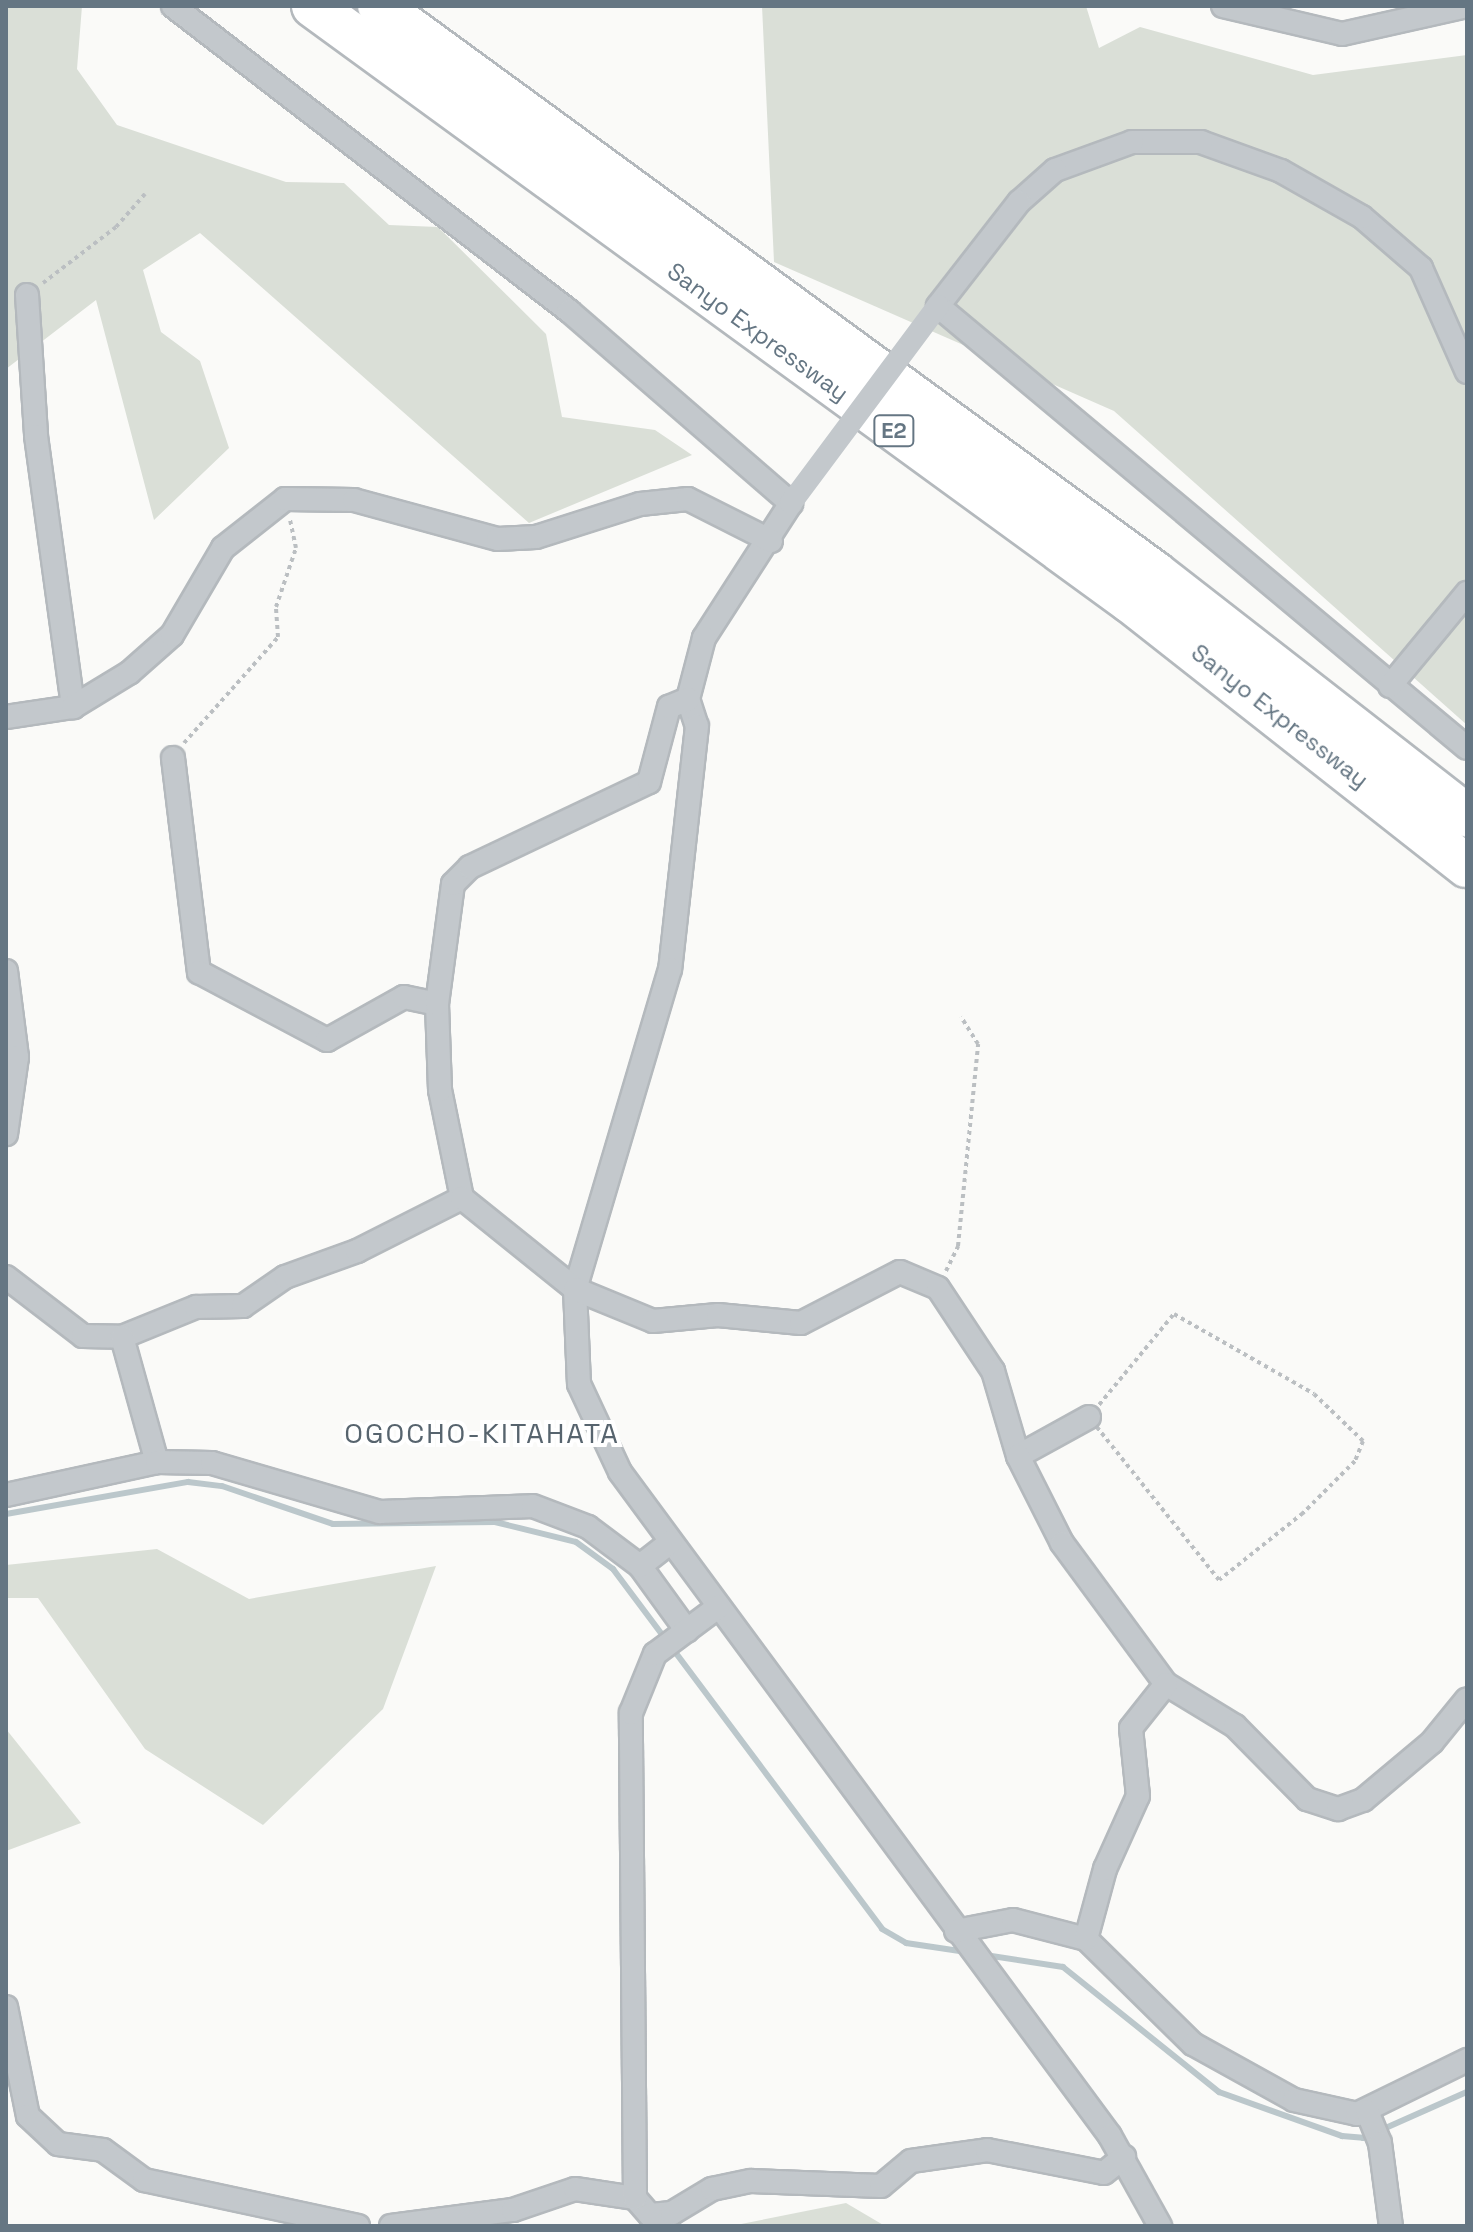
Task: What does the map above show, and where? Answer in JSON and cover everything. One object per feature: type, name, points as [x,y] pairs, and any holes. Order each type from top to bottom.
[{"type":"highway","name":"Sanyo Expressway","points":[[313,6],[1131,602],[1467,866]]},
{"type":"highway","name":"Sanyo Expressway","points":[[379,6],[1155,573],[1467,816]]},
{"type":"street","points":[[173,6],[569,311],[791,503]]},
{"type":"street","points":[[1223,6],[1342,34],[1467,6]]},
{"type":"street","points":[[1160,2226],[1124,2157],[718,1607],[591,1420],[579,1384],[575,1289],[670,969],[697,726],[688,699],[704,638],[771,541],[791,503],[1019,202],[1055,170],[1132,142],[1201,142],[1317,190],[1385,237],[1421,268],[1467,372]]},
{"type":"street","points":[[27,295],[36,436],[73,707]]},
{"type":"street","points":[[938,306],[1467,748]]},
{"type":"street","points":[[9,722],[73,707],[172,635],[223,548],[285,499],[354,500],[498,539],[536,537],[640,504],[688,499],[771,541]]},
{"type":"street","points":[[1390,686],[1467,593]]},
{"type":"street","points":[[688,699],[669,707],[649,782],[470,867],[453,884],[437,1004],[440,1090],[462,1198],[575,1289],[653,1321],[718,1315],[781,1326],[825,1312],[900,1272],[938,1288],[993,1371],[1018,1456],[1062,1543],[1166,1684],[1235,1726],[1307,1799],[1338,1809],[1363,1800],[1432,1742],[1467,1699]]},
{"type":"street","points":[[173,758],[199,972],[292,1028],[327,1040],[404,997],[437,1004]]},
{"type":"street","points":[[6,971],[17,1057],[6,1134]]},
{"type":"street","points":[[6,1277],[83,1336],[122,1337],[196,1307],[243,1306],[285,1277],[357,1251],[462,1198]]},
{"type":"street","points":[[122,1337],[157,1462]]},
{"type":"street","points":[[1018,1456],[1089,1417]]},
{"type":"street","points":[[6,1495],[157,1462],[212,1463],[380,1512],[533,1506],[588,1527],[640,1566],[687,1631]]},
{"type":"street","points":[[640,1566],[671,1542]]},
{"type":"street","points":[[635,2198],[631,1713],[655,1654],[718,1607]]},
{"type":"street","points":[[1086,1939],[1105,1869],[1138,1796],[1131,1728],[1166,1684]]},
{"type":"street","points":[[956,1931],[1013,1920],[1086,1939],[1193,2044],[1234,2073],[1294,2100],[1367,2111],[1467,2060]]},
{"type":"street","points":[[6,2007],[28,2116],[58,2144],[103,2150],[144,2180],[358,2226]]},
{"type":"street","points":[[1367,2111],[1380,2143],[1391,2226]]},
{"type":"street","points":[[391,2226],[513,2210],[575,2189],[635,2198],[650,2215],[751,2181],[881,2186],[911,2161],[987,2150],[1104,2173],[1124,2157]]},
{"type":"path","points":[[27,295],[116,227],[145,194]]},
{"type":"path","points":[[173,758],[278,637],[276,607],[296,548],[285,499]]},
{"type":"path","points":[[938,1288],[958,1246],[978,1044],[961,1017]]},
{"type":"path","points":[[1174,1314],[1314,1394],[1363,1441],[1355,1461],[1303,1513],[1219,1580],[1089,1417],[1174,1314]]},
{"type":"shaded area","points":[[6,6],[82,6],[77,69],[117,125],[286,182],[344,183],[389,225],[438,227],[546,334],[562,417],[655,430],[692,455],[529,523],[200,233],[143,270],[161,332],[200,361],[229,448],[154,520],[96,300],[6,369]]},
{"type":"shaded area","points":[[762,6],[1086,6],[1099,48],[1140,27],[1313,75],[1467,55],[1467,725],[1114,411],[774,262]]},
{"type":"shaded area","points":[[157,1549],[249,1599],[436,1566],[383,1709],[263,1825],[145,1749],[38,1598],[6,1598],[6,1565]]},
{"type":"shaded area","points":[[6,1729],[81,1823],[6,1851]]},
{"type":"shaded area","points":[[846,2203],[885,2226],[731,2226]]},
{"type":"waterway","points":[[6,1514],[188,1482],[222,1486],[333,1524],[495,1522],[576,1542],[613,1569],[882,1929],[906,1943],[966,1952]]},
{"type":"waterway","points":[[985,1955],[1063,1967],[1219,2092],[1342,2136],[1363,2138],[1467,2092]]},
{"type":"district","name":"OGOCHO-KITAHATA","points":[[482,1433]]}]
